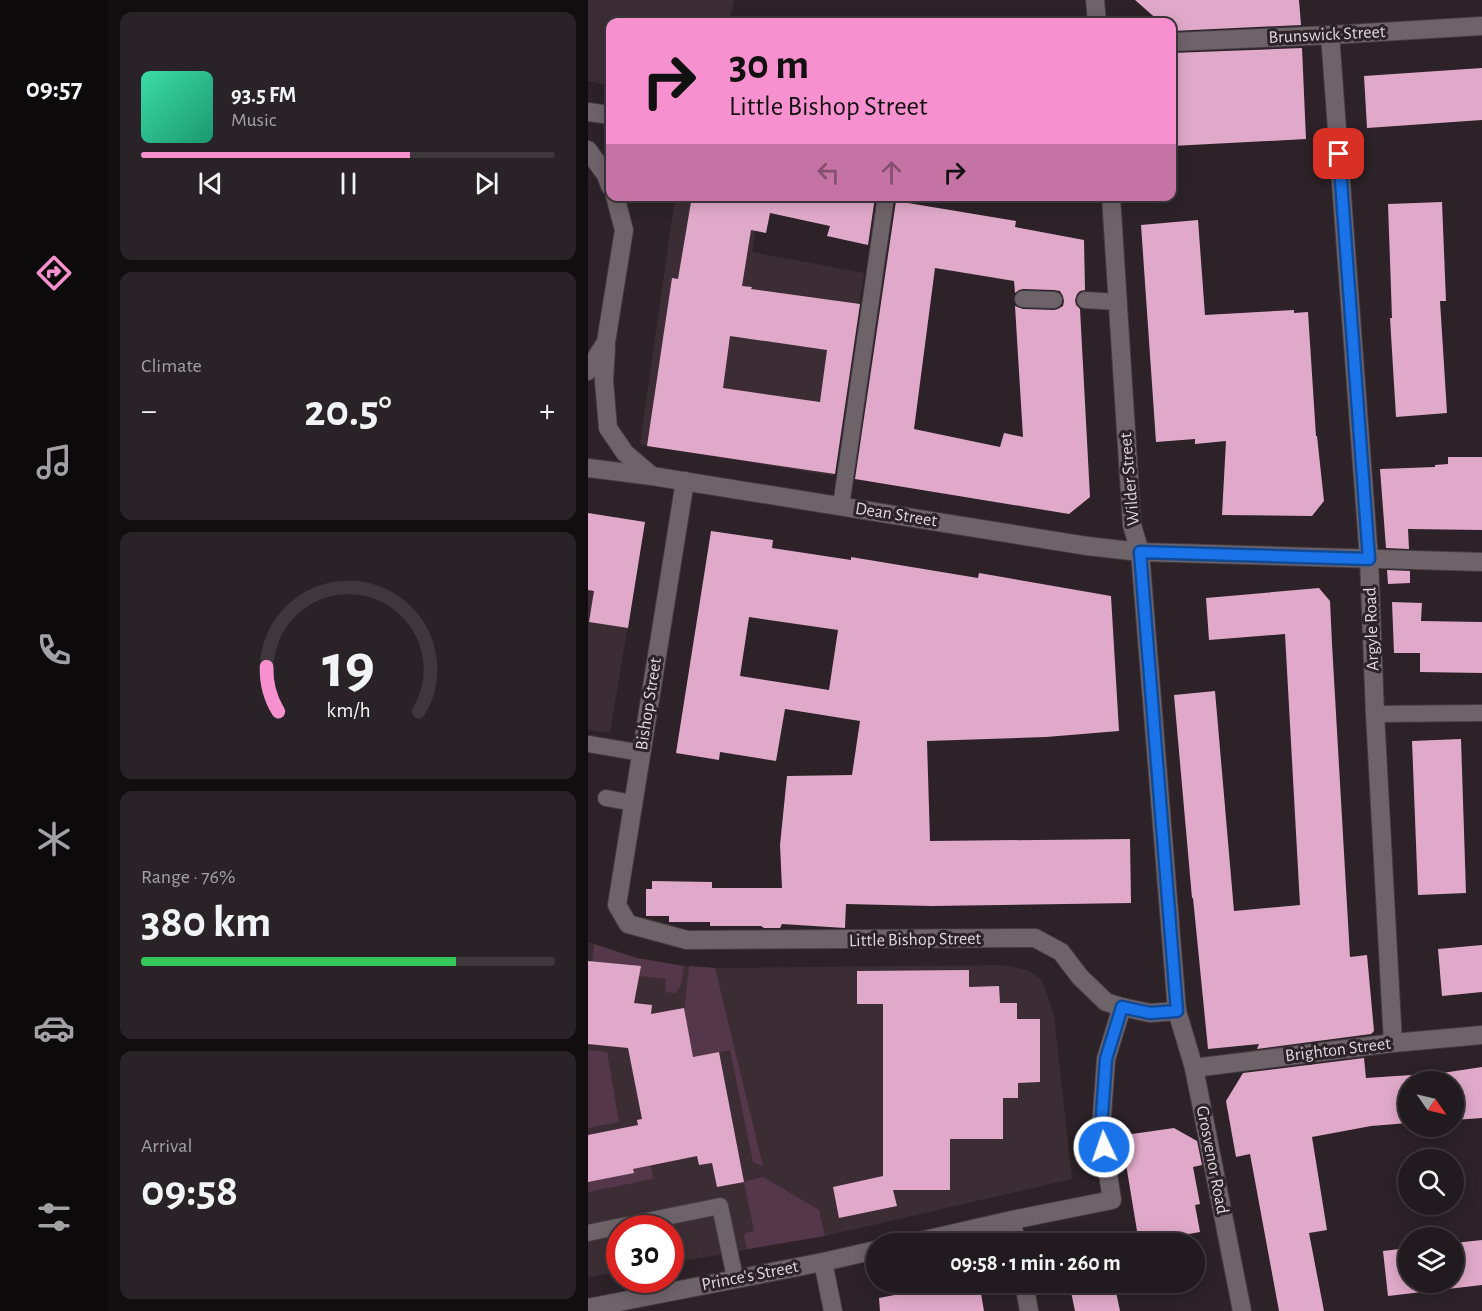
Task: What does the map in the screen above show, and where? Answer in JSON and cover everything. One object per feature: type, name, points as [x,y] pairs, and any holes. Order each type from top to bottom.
[{"type":"street","points":[[1095,0],[1097,18]]},
{"type":"street","name":"Brunswick Street","points":[[1176,42],[1482,26]]},
{"type":"street","name":"Argyle Road","points":[[1330,35],[1369,559],[1392,1043]]},
{"type":"street","points":[[588,112],[606,114]]},
{"type":"street","points":[[588,150],[606,175]]},
{"type":"street","points":[[616,201],[624,230]]},
{"type":"street","points":[[629,201],[606,342],[604,381],[608,428],[625,453],[652,476]]},
{"type":"street","name":"Wilder Street","points":[[1110,201],[1132,525],[1140,552],[1177,1011]]},
{"type":"street","points":[[588,371],[606,342]]},
{"type":"street","name":"Dean Street","points":[[588,468],[652,476],[1087,546],[1140,552],[1482,562]]},
{"type":"street","name":"Bishop Street","points":[[628,924],[617,905],[685,482]]},
{"type":"street","name":"Little Bishop Street","points":[[628,924],[687,940],[1035,938],[1061,952],[1080,977],[1106,1002],[1150,1013],[1177,1011]]},
{"type":"street","points":[[955,1233],[1112,1200],[1101,1129],[1106,1059],[1122,1007]]},
{"type":"street","name":"Grosvenor Road","points":[[1177,1011],[1194,1068],[1242,1311]]},
{"type":"street","name":"Brighton Street","points":[[1194,1068],[1392,1043],[1482,1035]]},
{"type":"street","points":[[1011,1220],[1014,1233]]},
{"type":"street","name":"Prince's Street","points":[[588,1308],[866,1252]]},
{"type":"street","points":[[823,1262],[833,1311]]},
{"type":"street","points":[[1026,1293],[1029,1311]]},
{"type":"lane","points":[[841,506],[885,201]]},
{"type":"lane","points":[[1023,299],[1054,300]]},
{"type":"lane","points":[[1085,300],[1118,302]]},
{"type":"lane","points":[[1375,714],[1482,713]]},
{"type":"lane","points":[[588,744],[642,753]]},
{"type":"lane","points":[[606,798],[633,804]]},
{"type":"lane","points":[[588,1233],[720,1206],[735,1278]]},
{"type":"shaded area","points":[[588,0],[734,0],[730,18],[606,18],[606,85],[588,81]]},
{"type":"shaded area","points":[[674,201],[760,201],[752,252],[864,273],[833,476],[640,444]]},
{"type":"shaded area","points":[[588,513],[645,522],[610,733],[588,730]]},
{"type":"shaded area","points":[[588,942],[637,958],[684,966],[715,968],[1003,965],[1028,970],[1042,980],[1054,1015],[1072,1179],[825,1236],[684,1261],[684,1215],[606,1215],[606,1274],[588,1277]]},
{"type":"shaded area","points":[[594,944],[637,958],[684,966],[680,987],[675,993],[665,992],[666,979],[639,976],[590,981]]},
{"type":"shaded area","points":[[689,966],[715,968],[763,1166],[753,1162],[730,1050],[693,1057],[684,1013]]},
{"type":"shaded area","points":[[588,1050],[607,1052],[619,1122],[588,1128]]},
{"type":"shaded area","points":[[651,1165],[653,1179],[588,1192],[588,1182],[633,1173],[633,1169]]},
{"type":"shaded area","points":[[763,1177],[819,1210],[825,1236],[747,1249],[744,1237],[746,1233],[754,1231],[744,1182]]},
{"type":"building","points":[[1135,0],[1299,0],[1301,25],[1176,31],[1176,18],[1155,18]]},
{"type":"building","points":[[1302,48],[1306,139],[1176,146],[1176,53]]},
{"type":"building","points":[[1482,68],[1482,120],[1367,128],[1364,76]]},
{"type":"building","points":[[691,201],[874,201],[868,245],[827,236],[830,226],[770,213],[766,233],[751,230],[742,286],[860,304],[835,474],[647,446],[672,278],[678,279]],"holes":[[[730,336],[827,350],[820,402],[723,388]]]},
{"type":"building","points":[[896,201],[1016,221],[1015,227],[1084,240],[1085,290],[1077,294],[1075,300],[1080,309],[1090,497],[1069,514],[855,479]],"holes":[[[935,268],[1014,281],[1015,293],[1023,289],[1054,290],[1060,291],[1064,301],[1063,306],[1054,310],[1023,309],[1015,306],[1023,437],[1004,433],[1000,447],[914,429]]]},
{"type":"building","points":[[1442,202],[1446,301],[1440,301],[1447,413],[1396,417],[1390,318],[1392,318],[1388,204]]},
{"type":"building","points":[[1198,220],[1205,315],[1294,310],[1294,313],[1308,312],[1316,436],[1324,501],[1312,516],[1222,515],[1226,441],[1195,444],[1195,439],[1156,442],[1141,225]]},
{"type":"building","points":[[1448,457],[1482,457],[1482,530],[1408,529],[1409,549],[1386,548],[1380,469],[1435,467],[1435,465],[1448,464]]},
{"type":"building","points":[[588,513],[645,522],[628,628],[589,622],[594,591],[588,590]]},
{"type":"building","points":[[711,531],[773,540],[772,548],[851,560],[851,557],[978,578],[979,573],[1111,596],[1119,731],[1046,737],[927,741],[930,841],[1130,839],[1131,903],[931,906],[846,904],[845,928],[782,924],[780,928],[710,926],[710,922],[669,922],[669,916],[646,916],[646,889],[652,889],[652,881],[712,882],[712,888],[782,888],[780,845],[787,776],[852,775],[860,721],[785,709],[776,761],[720,752],[719,760],[676,753]],"holes":[[[749,617],[838,630],[829,690],[740,676]]]},
{"type":"building","points":[[1387,570],[1410,571],[1410,583],[1388,584]]},
{"type":"building","points":[[1319,588],[1330,601],[1350,957],[1367,955],[1374,1031],[1371,1034],[1257,1049],[1259,1044],[1208,1049],[1174,695],[1215,691],[1234,911],[1300,905],[1285,634],[1209,640],[1206,598]]},
{"type":"building","points":[[1392,602],[1422,603],[1421,621],[1482,622],[1482,673],[1420,672],[1420,653],[1394,653]]},
{"type":"building","points":[[1461,739],[1466,893],[1418,895],[1412,741]]},
{"type":"building","points":[[1482,945],[1482,992],[1442,996],[1438,949]]},
{"type":"building","points":[[588,961],[641,966],[634,1003],[652,1005],[651,1014],[684,1008],[693,1057],[719,1052],[744,1182],[717,1187],[712,1163],[699,1165],[697,1156],[633,1169],[634,1173],[588,1182],[588,1135],[638,1125],[637,1120],[642,1119],[628,1048],[588,1044]]},
{"type":"building","points":[[969,970],[969,987],[999,986],[1000,1003],[1017,1003],[1017,1019],[1040,1019],[1040,1082],[1018,1083],[1018,1098],[1003,1098],[1003,1139],[950,1139],[950,1190],[893,1190],[897,1206],[839,1218],[833,1187],[883,1176],[883,1004],[857,1004],[857,971]]},
{"type":"building","points":[[1364,1058],[1366,1078],[1398,1076],[1398,1124],[1371,1126],[1312,1137],[1327,1230],[1309,1233],[1324,1311],[1279,1311],[1250,1154],[1236,1157],[1226,1101],[1243,1073]]},
{"type":"building","points":[[1482,1067],[1482,1118],[1464,1119],[1464,1071],[1455,1071]]},
{"type":"building","points":[[1174,1128],[1197,1141],[1202,1165],[1193,1167],[1200,1204],[1195,1205],[1200,1232],[1137,1233],[1123,1146],[1132,1134]]},
{"type":"building","points":[[1482,1240],[1482,1285],[1464,1287],[1464,1242]]},
{"type":"building","points":[[1398,1249],[1398,1293],[1414,1293],[1388,1296],[1383,1251]]},
{"type":"building","points":[[905,1293],[981,1293],[984,1311],[880,1311],[879,1298]]},
{"type":"building","points":[[1071,1293],[1116,1293],[1120,1311],[1075,1311]]},
{"type":"route","points":[[1104,1147],[1101,1129],[1106,1059],[1122,1007],[1150,1013],[1177,1011],[1140,552],[1369,559],[1339,154]]}]
